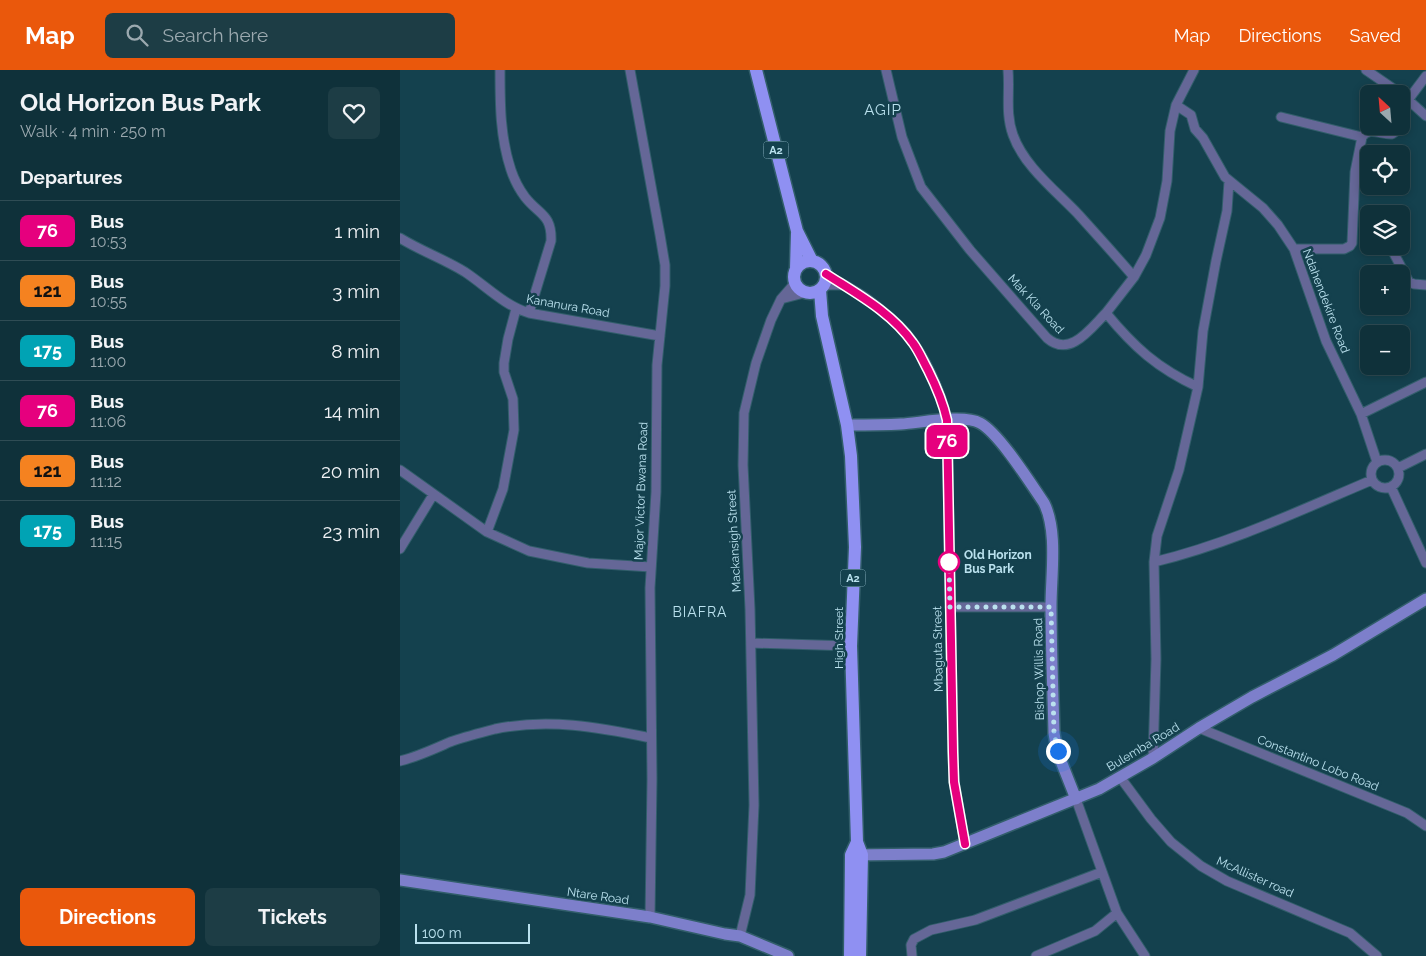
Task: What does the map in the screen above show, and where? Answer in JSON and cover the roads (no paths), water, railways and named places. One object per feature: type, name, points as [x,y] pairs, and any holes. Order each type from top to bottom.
[{"type":"main road","name":"A2","points":[[756,70],[797,231],[812,261],[821,265],[824,283]]},
{"type":"main road","name":"A2","points":[[797,231],[795,283],[798,289],[806,293]]},
{"type":"main road","points":[[796,269],[800,264],[812,261]]},
{"type":"main road","points":[[806,293],[814,293],[824,283]]},
{"type":"main road","name":"High Street","points":[[824,283],[822,316],[847,425],[851,456],[854,547],[851,646],[860,956]]},
{"type":"main road","name":"High Street","points":[[806,293],[822,316]]},
{"type":"main road","name":"Bishop Willis Road","points":[[847,425],[901,424],[947,420],[970,420],[982,424],[1015,461],[1044,503],[1048,513],[1052,537],[1051,607],[1054,733],[1058,751],[1076,799]]},
{"type":"main road","name":"Bulemba Road","points":[[857,855],[933,854],[944,852],[1076,799],[1154,758],[1199,728],[1252,697],[1333,656],[1426,599]]},
{"type":"main road","name":"High Street","points":[[850,956],[857,855]]},
{"type":"main road","name":"Ntare Road","points":[[400,880],[650,917],[740,936],[788,956]]},
{"type":"street","points":[[500,70],[500,107],[503,137],[511,169],[518,187],[526,198],[547,218],[551,229],[551,241],[529,313]]},
{"type":"street","name":"Major Victor Bwana Road","points":[[630,70],[653,192],[665,265],[666,286],[661,313],[657,365],[656,492],[651,567],[650,917]]},
{"type":"street","name":"Mak Kla Road","points":[[886,70],[902,137],[921,187],[970,250],[1042,332],[1059,346],[1067,345],[1079,339],[1106,313],[1134,277],[1146,255],[1160,218],[1167,181],[1170,132],[1176,105]]},
{"type":"street","points":[[1008,70],[1008,114],[1013,136],[1018,145],[1031,165],[1094,230],[1134,277]]},
{"type":"street","points":[[1176,105],[1194,70]]},
{"type":"street","points":[[1366,70],[1387,85]]},
{"type":"street","points":[[1410,90],[1426,76]]},
{"type":"street","points":[[1410,102],[1426,116]]},
{"type":"street","name":"Ndahendekire Road","points":[[1176,105],[1191,115],[1195,129],[1203,138],[1229,181],[1263,208],[1278,225],[1294,249],[1326,341],[1361,414],[1377,462]]},
{"type":"street","points":[[1281,117],[1362,137],[1355,172],[1352,243],[1344,249],[1294,249]]},
{"type":"street","points":[[1154,758],[1156,659],[1154,562],[1157,536],[1178,470],[1198,387],[1203,331],[1216,261],[1228,211],[1229,181]]},
{"type":"street","name":"Kananura Road","points":[[400,238],[416,248],[464,271],[516,309],[529,313],[660,336]]},
{"type":"street","points":[[1394,255],[1408,282],[1426,285]]},
{"type":"street","name":"Mackansigh Street","points":[[740,936],[750,895],[753,835],[751,643],[743,465],[744,413],[756,363],[770,320],[781,299],[795,283]]},
{"type":"street","name":"Mbaguta Street","points":[[824,283],[843,285],[865,298],[905,332],[915,344],[936,385],[947,420],[954,782],[965,844]]},
{"type":"street","points":[[781,299],[806,293]]},
{"type":"street","points":[[487,532],[503,489],[514,430],[513,399],[504,372],[504,363],[516,309]]},
{"type":"street","points":[[1106,313],[1126,337],[1149,359],[1175,376],[1198,387]]},
{"type":"street","points":[[1361,414],[1426,382]]},
{"type":"street","points":[[1398,468],[1426,454]]},
{"type":"street","points":[[1387,460],[1398,468],[1397,481],[1391,487],[1382,488],[1374,484],[1370,472],[1377,462],[1387,460]]},
{"type":"street","points":[[401,473],[487,532],[529,551],[588,563],[651,567]]},
{"type":"street","points":[[1154,562],[1186,554],[1278,520],[1372,480]]},
{"type":"street","points":[[1391,487],[1426,563]]},
{"type":"street","points":[[400,549],[433,495]]},
{"type":"street","points":[[950,607],[1051,607]]},
{"type":"street","points":[[751,643],[851,646]]},
{"type":"street","points":[[400,761],[495,729],[539,724],[577,724],[651,738]]},
{"type":"street","name":"Constantino Lobo Road","points":[[1199,728],[1407,814],[1426,826]]},
{"type":"street","name":"McAllister road","points":[[1120,777],[1151,819],[1171,842],[1200,866],[1227,881],[1350,933],[1376,956]]},
{"type":"street","points":[[1076,799],[1117,913],[1145,956]]},
{"type":"street","points":[[912,956],[911,945],[914,939],[930,930],[975,920],[1102,872]]},
{"type":"street","points":[[1036,956],[1051,953],[1095,931],[1117,913]]},
{"type":"place","name":"Old Horizon Bus Park","points":[[949,562]]},
{"type":"district","name":"AGIP","points":[[883,110]]},
{"type":"district","name":"BIAFRA","points":[[700,612]]}]
